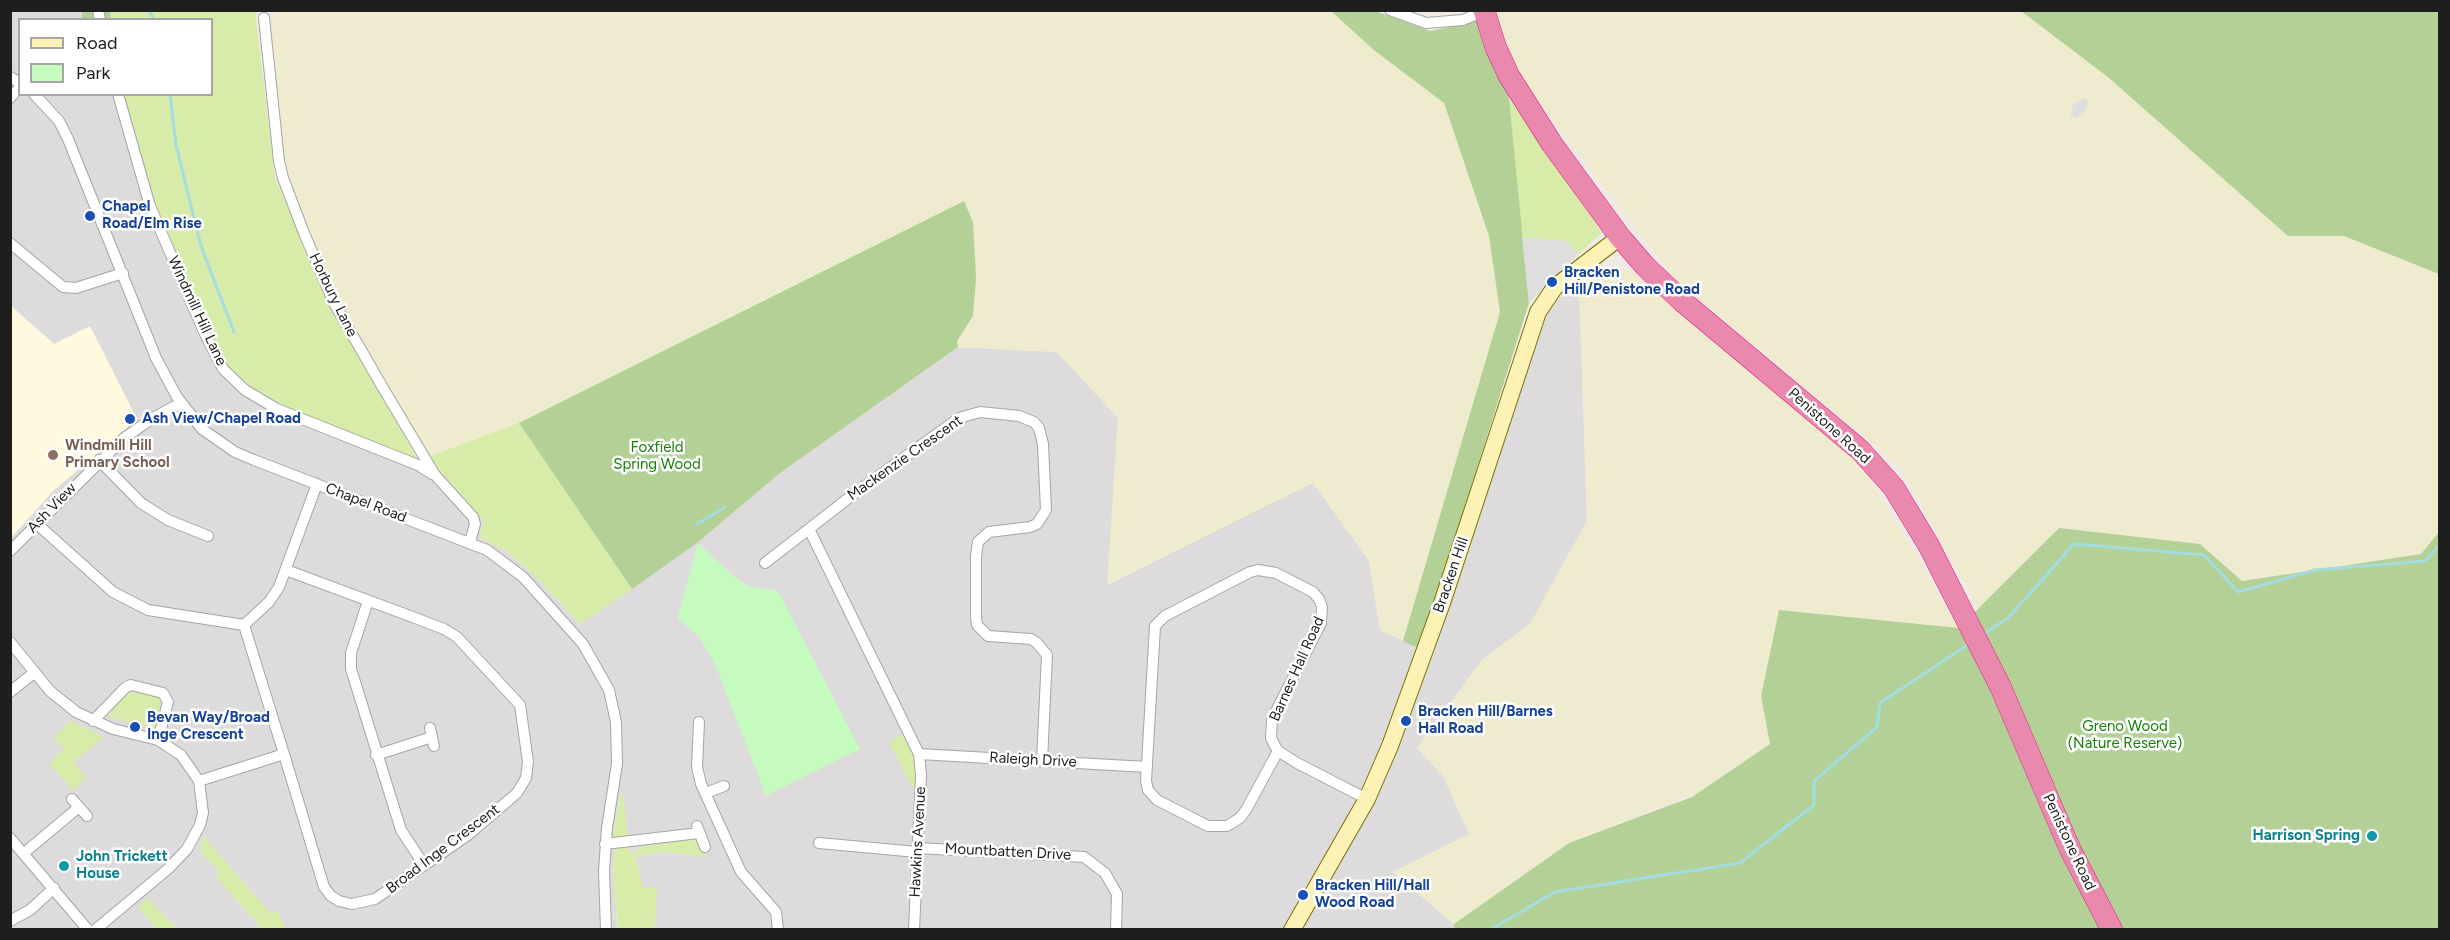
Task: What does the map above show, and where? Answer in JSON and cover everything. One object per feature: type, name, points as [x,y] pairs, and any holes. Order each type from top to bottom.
[{"type":"highway","name":"Penistone Road","points":[[1484,11],[1496,48],[1509,76],[1552,144],[1620,237],[1645,266],[1682,301],[1860,450],[1894,488],[1929,546],[2001,688],[2070,849],[2112,930]]},
{"type":"street","points":[[1390,10],[1426,23],[1463,20],[1484,11]]},
{"type":"street","name":"Horbury Lane","points":[[264,18],[279,161],[287,189],[334,303],[435,475],[473,518],[475,524],[470,542]]},
{"type":"street","name":"Chapel Road","points":[[36,96],[58,121],[68,139],[156,358],[181,403],[202,429],[235,452],[470,542],[506,563],[544,599],[583,644],[609,690],[616,722],[617,764],[605,844],[606,930]]},
{"type":"street","name":"Windmill Hill Lane","points":[[119,96],[150,206],[204,332],[223,369],[244,390],[268,405],[418,465],[435,475]]},
{"type":"street","name":"Bracken Hill","points":[[1292,930],[1367,798],[1392,739],[1438,612],[1538,312],[1555,287],[1620,237]]},
{"type":"street","points":[[10,243],[63,287],[76,288],[123,273]]},
{"type":"street","name":"Ash View","points":[[10,550],[99,460],[137,428],[181,403]]},
{"type":"street","name":"Mackenzie Crescent","points":[[765,563],[959,418],[980,412],[1028,418],[1034,422],[1039,428],[1043,444],[1046,510],[1043,518],[1030,527],[989,531],[978,542],[976,617],[977,625],[988,636],[1030,639],[1037,643],[1047,655],[1042,760]]},
{"type":"street","points":[[99,460],[141,503],[168,520],[202,534],[202,520]]},
{"type":"street","points":[[37,524],[113,592],[148,610],[244,625],[269,602],[286,570],[317,484]]},
{"type":"street","points":[[809,529],[919,754]]},
{"type":"street","name":"Broad Inge Crescent","points":[[244,625],[320,877],[331,896],[339,901],[352,904],[366,903],[375,899],[468,835],[522,786],[528,762],[522,712],[514,696],[457,637],[444,629],[286,570]]},
{"type":"street","name":"Barnes Hall Road","points":[[1147,767],[1155,626],[1165,616],[1258,570],[1276,573],[1313,592],[1322,607],[1321,623],[1272,719],[1271,738],[1278,751]]},
{"type":"street","points":[[369,601],[350,661],[376,755],[401,830],[424,865]]},
{"type":"street","points":[[10,642],[62,702],[93,721],[158,740],[181,754],[199,782],[203,813],[200,825],[187,849],[169,868],[95,930]]},
{"type":"street","points":[[10,692],[34,672]]},
{"type":"street","points":[[93,721],[126,687],[131,685],[163,693],[168,702],[158,740]]},
{"type":"street","points":[[699,722],[697,767],[705,793],[741,872],[776,912],[778,930]]},
{"type":"street","points":[[376,755],[432,737]]},
{"type":"street","points":[[1147,767],[1148,790],[1157,800],[1208,826],[1218,828],[1227,826],[1240,818],[1278,751],[1297,764],[1367,798]]},
{"type":"street","points":[[199,782],[284,754]]},
{"type":"street","name":"Raleigh Drive","points":[[919,754],[1147,767]]},
{"type":"street","name":"Hawkins Avenue","points":[[914,930],[921,775],[919,754]]},
{"type":"street","points":[[705,793],[724,786]]},
{"type":"street","points":[[24,853],[79,807]]},
{"type":"street","points":[[605,844],[698,830],[705,847]]},
{"type":"street","points":[[10,838],[88,930]]},
{"type":"street","name":"Mountbatten Drive","points":[[819,843],[917,850],[1013,851],[1084,857],[1105,873],[1117,894],[1116,930]]},
{"type":"street","points":[[10,921],[30,910],[54,888]]},
{"type":"shaded area","points":[[283,10],[1331,11],[1375,51],[1444,103],[1489,236],[1500,313],[1403,641],[1380,630],[1369,561],[1313,483],[1107,585],[1118,418],[1057,352],[958,347],[957,341],[973,316],[975,252],[428,457],[361,344],[327,279],[287,182],[269,17]]},
{"type":"shaded area","points":[[11,11],[82,11],[82,18],[18,18],[18,96],[123,96],[417,460],[428,457],[484,521],[480,538],[506,551],[534,575],[580,624],[697,543],[780,473],[958,347],[1057,352],[1118,418],[1108,585],[1313,482],[1369,561],[1380,630],[1430,653],[1530,355],[1552,304],[1579,284],[1587,521],[1530,624],[1482,660],[1417,748],[1443,776],[1469,834],[1393,872],[1454,924],[1454,929],[655,929],[657,887],[643,888],[635,856],[666,852],[707,857],[639,848],[634,853],[630,852],[613,861],[617,925],[620,929],[286,929],[278,912],[270,913],[204,837],[200,851],[220,872],[216,877],[262,929],[178,929],[161,913],[138,907],[157,929],[11,929],[11,538],[52,492],[137,419],[11,306]],"holes":[[[698,544],[738,580],[750,587],[778,591],[715,664],[700,638],[678,618]],[[70,720],[86,729],[73,762],[50,763],[64,749]],[[622,792],[628,837],[613,832]]]},
{"type":"shaded area","points":[[1494,11],[2021,11],[2113,81],[2288,236],[2344,236],[2439,274],[2439,532],[2421,553],[2242,581],[2200,544],[2059,528],[1979,609],[1900,467],[1675,279],[1522,80],[1500,31]]},
{"type":"shaded area","points":[[2081,99],[2086,99],[2088,102],[2086,110],[2076,118],[2071,116],[2073,105]]},
{"type":"shaded area","points":[[1522,237],[1567,241],[1578,254],[1529,303]]},
{"type":"shaded area","points":[[1596,271],[1632,271],[1861,465],[1959,628],[1779,610],[1761,696],[1770,743],[1697,793],[1569,843],[1454,924],[1393,872],[1469,834],[1443,776],[1417,748],[1482,660],[1530,624],[1587,521],[1579,284]]},
{"type":"shaded area","name":"Windmill Hill Primary School","points":[[11,306],[54,344],[90,326],[137,419],[52,492],[11,538]]},
{"type":"green space","points":[[82,11],[110,11],[111,18],[82,18]]},
{"type":"green space","points":[[110,11],[255,11],[275,178],[327,299],[418,460],[266,399],[239,380],[223,361],[154,205],[122,96],[213,96],[213,18],[111,18]]},
{"type":"green space","points":[[1331,11],[1375,11],[1430,31],[1478,21],[1509,98],[1529,303],[1420,649],[1403,641],[1500,312],[1489,236],[1444,103],[1375,51]]},
{"type":"green space","points":[[2021,11],[2439,11],[2439,274],[2344,236],[2288,236],[2109,78]]},
{"type":"green space","points":[[1509,98],[1602,233],[1578,254],[1567,241],[1522,237]]},
{"type":"green space","name":"Foxfield Spring Wood","points":[[964,201],[973,222],[976,278],[973,316],[957,341],[958,347],[780,473],[697,543],[632,589],[519,423]]},
{"type":"green space","points":[[519,423],[632,589],[580,624],[534,575],[506,551],[480,538],[484,521],[428,457]]},
{"type":"green space","name":"Greno Wood (Nature Reserve)","points":[[2059,528],[2200,544],[2242,581],[2421,554],[2439,532],[2439,929],[1454,930],[1454,924],[1569,843],[1692,797],[1770,744],[1761,696],[1779,610],[1959,628]]},
{"type":"green space","points":[[698,543],[738,580],[750,587],[778,591],[860,749],[766,796],[715,664],[700,638],[678,618]]},
{"type":"green space","points":[[128,690],[162,695],[165,702],[157,730],[107,716],[108,711]]},
{"type":"green space","points":[[70,720],[104,737],[74,762],[86,778],[73,790],[49,763],[64,749],[54,737]]},
{"type":"green space","points":[[905,733],[915,753],[916,783],[913,788],[889,742]]},
{"type":"green space","points":[[622,789],[628,837],[616,838],[613,837],[613,832]]},
{"type":"green space","points":[[204,837],[270,913],[278,912],[286,929],[262,929],[216,877],[220,872],[200,851]]},
{"type":"green space","points":[[697,840],[707,857],[666,852],[635,856],[643,887],[657,887],[655,929],[619,929],[614,894],[613,861],[616,847],[624,846],[634,853],[642,846]]},
{"type":"green space","points":[[148,897],[178,929],[157,929],[138,907]]},
{"type":"waterway","points":[[148,10],[154,18]]},
{"type":"waterway","points":[[170,96],[176,145],[201,246],[234,332]]},
{"type":"waterway","points":[[697,524],[725,507]]},
{"type":"waterway","points":[[1982,635],[2008,618],[2074,544],[2204,555],[2238,592],[2315,570],[2425,561],[2440,545]]},
{"type":"waterway","points":[[1490,930],[1555,892],[1740,863],[1814,805],[1814,781],[1877,727],[1880,703],[1969,644]]},
{"type":"place","name":"Chapel Road/Elm Rise","points":[[90,216]]},
{"type":"place","name":"Bracken Hill/Penistone Road","points":[[1552,282]]},
{"type":"place","name":"Ash View/Chapel Road","points":[[130,419]]},
{"type":"place","name":"Windmill Hill Primary School","points":[[53,455]]},
{"type":"place","name":"Bracken Hill/Barnes Hall Road","points":[[1406,721]]},
{"type":"place","name":"Bevan Way/Broad Inge Crescent","points":[[135,727]]},
{"type":"place","name":"Harrison Spring","points":[[2372,836]]},
{"type":"place","name":"John Trickett House","points":[[64,866]]},
{"type":"place","name":"Bracken Hill/Hall Wood Road","points":[[1303,895]]}]
